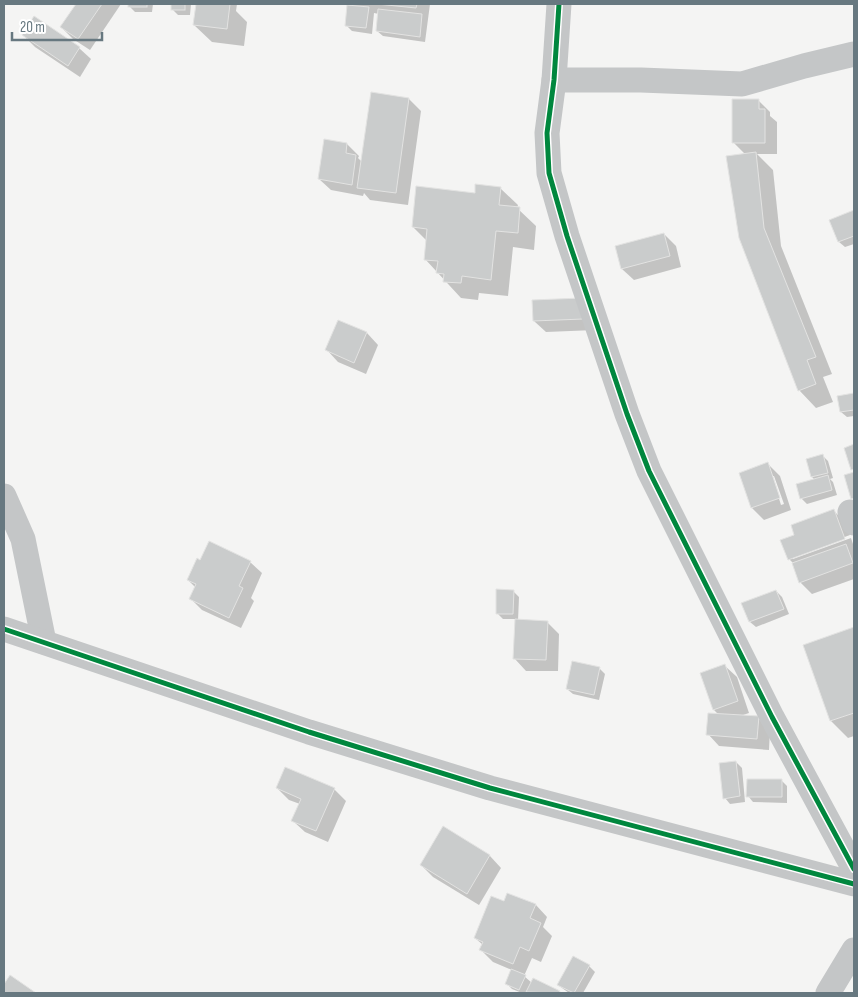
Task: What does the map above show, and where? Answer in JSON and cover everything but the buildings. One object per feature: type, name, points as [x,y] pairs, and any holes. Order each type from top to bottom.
[{"type":"street","points":[[559,4],[554,80],[547,133],[549,172],[567,236],[630,422],[649,471],[718,611],[772,717],[854,869]]},
{"type":"street","points":[[554,80],[641,80],[742,84],[854,54]]},
{"type":"street","points":[[4,496],[22,539],[44,642]]},
{"type":"street","points":[[4,629],[309,732],[490,788],[854,884]]},
{"type":"street","points":[[828,993],[854,950]]},
{"type":"cycle path","points":[[559,4],[554,80],[547,133],[549,173],[567,236],[627,414],[649,471],[772,717],[854,869]]},
{"type":"cycle path","points":[[4,629],[309,732],[490,788],[854,884]]}]
